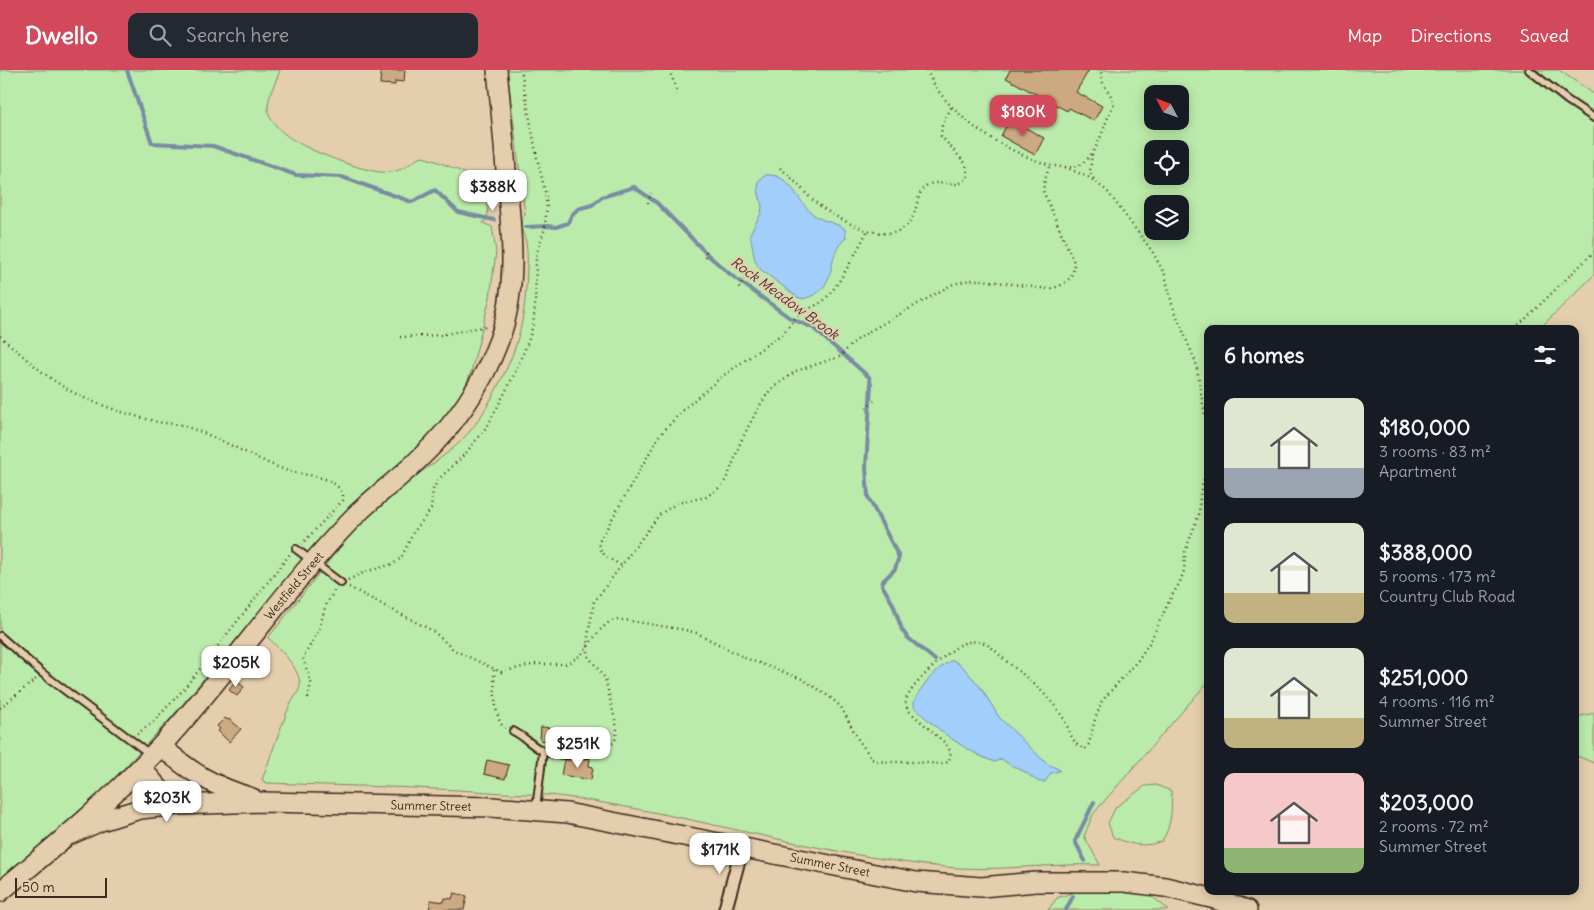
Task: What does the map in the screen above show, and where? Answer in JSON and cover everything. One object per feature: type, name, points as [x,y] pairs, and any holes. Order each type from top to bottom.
[{"type":"main road","name":"Westfield Street","points":[[0,892],[68,835],[152,756],[348,523],[380,492],[420,459],[454,423],[470,402],[492,356],[503,328],[510,302],[513,246],[497,70]]},
{"type":"main road","name":"Summer Street","points":[[152,756],[187,768],[226,790],[264,802]]},
{"type":"main road","points":[[152,756],[148,776],[161,792],[178,805]]},
{"type":"main road","name":"Summer Street","points":[[68,835],[101,821],[140,809],[178,805],[264,802],[467,808],[491,807],[582,816],[916,882],[982,887],[1036,882],[1124,882],[1165,887],[1215,898],[1247,910]]},
{"type":"street","points":[[726,910],[742,848]]},
{"type":"lane","points":[[1529,70],[1567,100],[1594,118]]},
{"type":"lane","points":[[296,549],[341,583]]},
{"type":"lane","points":[[0,636],[42,672],[152,756]]},
{"type":"lane","points":[[513,731],[522,735],[543,751],[574,755],[587,754]]},
{"type":"lane","points":[[536,810],[543,751]]},
{"type":"path","points":[[308,698],[311,683],[303,658],[319,630],[325,607],[334,590],[341,583],[365,572],[394,564],[398,561],[413,532],[431,509],[434,490],[438,480],[466,453],[488,425],[519,365],[533,325],[536,256],[544,231],[547,198],[537,158],[521,70]]},
{"type":"path","points":[[669,70],[676,85],[676,94]]},
{"type":"path","points":[[927,70],[938,90],[952,106],[982,133],[1028,157],[1050,165],[1065,167],[1079,165],[1088,159],[1114,104],[1112,95],[1104,86],[1101,70]]},
{"type":"path","points":[[780,168],[822,207],[836,216],[868,230],[880,233],[893,233],[908,224],[913,218],[920,192],[925,187],[933,183],[956,184],[965,181],[968,177],[966,164],[940,133],[943,122],[952,106]]},
{"type":"path","points":[[1092,152],[1090,172],[1096,183]]},
{"type":"path","points":[[587,754],[610,746],[616,738],[618,728],[605,678],[589,659],[587,646],[591,612],[594,602],[654,521],[665,510],[677,503],[706,497],[723,485],[746,431],[766,396],[775,386],[796,371],[840,356],[860,338],[901,312],[948,286],[960,282],[983,280],[1048,289],[1058,287],[1068,279],[1074,272],[1074,262],[1042,191],[1050,165]]},
{"type":"path","points":[[1065,167],[1096,183],[1112,195],[1152,251],[1165,275],[1172,304],[1196,362],[1204,410]]},
{"type":"path","points":[[648,203],[651,193]]},
{"type":"path","points":[[621,565],[600,551],[600,540],[659,436],[682,411],[720,378],[770,343],[792,324],[802,312],[821,303],[831,292],[868,230]]},
{"type":"path","points":[[705,257],[707,248]]},
{"type":"path","points":[[1519,325],[1594,252]]},
{"type":"path","points":[[739,288],[744,279]]},
{"type":"path","points":[[400,338],[440,335],[476,328],[503,328]]},
{"type":"path","points":[[0,336],[36,367],[82,397],[156,422],[182,425],[287,470],[329,481],[343,494],[343,500],[305,541],[288,556],[207,661],[169,706],[143,730],[128,737]]},
{"type":"path","points":[[866,408],[874,401]]},
{"type":"path","points":[[341,583],[433,632],[454,650],[501,672],[508,672],[536,664],[565,664],[578,659],[599,631],[614,620],[663,625],[697,633],[745,658],[802,678],[841,707],[858,739],[872,759],[889,762],[944,764],[949,761],[951,757],[945,743],[910,711],[906,706],[906,701],[911,691],[944,656],[960,645],[977,642],[992,648],[1032,682],[1062,716],[1076,744],[1085,749],[1089,744],[1094,719],[1102,701],[1138,660],[1150,642],[1179,584],[1184,570],[1185,552],[1199,514],[1200,496],[1204,478]]},
{"type":"path","points":[[494,670],[496,708],[499,720],[502,726],[513,731]]},
{"type":"path","points":[[0,708],[30,686],[42,672]]},
{"type":"green space","points":[[0,70],[280,70],[270,95],[268,110],[274,124],[282,132],[315,151],[357,167],[392,172],[422,157],[444,164],[469,176],[480,183],[484,190],[488,213],[483,223],[492,227],[496,252],[490,297],[471,372],[456,402],[431,434],[304,559],[171,718],[109,784],[41,849],[0,881]]},
{"type":"green space","points":[[507,70],[1559,70],[1594,94],[1594,275],[1543,325],[1204,325],[1204,686],[1093,814],[1084,836],[1100,865],[983,869],[944,867],[845,853],[649,811],[550,795],[267,783],[262,780],[285,716],[300,686],[293,666],[268,638],[331,558],[371,512],[390,495],[460,442],[487,407],[509,364],[522,323],[527,259],[526,242],[521,226],[525,214]]},
{"type":"green space","points":[[1594,713],[1594,763],[1579,757],[1579,716]]},
{"type":"green space","points":[[1156,785],[1171,791],[1171,817],[1162,841],[1138,845],[1113,837],[1108,823],[1116,807],[1145,786]]},
{"type":"green space","points":[[1087,888],[1150,895],[1169,910],[1048,910],[1057,898]]},
{"type":"water","points":[[766,175],[775,176],[788,183],[807,209],[813,214],[845,229],[846,238],[836,253],[824,286],[807,298],[797,297],[760,269],[755,261],[750,234],[761,213],[762,206],[758,190],[759,180]]},
{"type":"water","points":[[953,660],[963,667],[981,688],[999,717],[1046,763],[1059,771],[1051,773],[1045,782],[1042,782],[1002,759],[994,762],[972,752],[951,739],[914,707],[917,695],[922,687],[934,673]]},
{"type":"building","points":[[381,70],[405,70],[404,82],[395,81],[395,85],[380,84]]},
{"type":"building","points":[[1010,70],[1089,70],[1076,92],[1102,106],[1094,121],[1069,108],[1067,111],[1006,78]]},
{"type":"building","points":[[1010,119],[1044,138],[1035,155],[1001,136]]},
{"type":"building","points":[[236,681],[244,687],[237,696],[229,690]]},
{"type":"building","points":[[225,718],[241,729],[229,742],[218,731],[220,729],[217,726]]},
{"type":"building","points":[[541,727],[564,729],[564,734],[592,737],[590,750],[565,750],[566,747],[546,744],[546,741],[540,740]]},
{"type":"building","points":[[590,758],[589,766],[593,767],[591,780],[561,775],[564,760]]},
{"type":"building","points":[[487,760],[509,765],[505,779],[484,774]]},
{"type":"building","points":[[454,893],[467,896],[464,910],[429,910],[431,900],[444,902],[445,898],[452,899]]},
{"type":"waterway","name":"Rock Meadow Brook","points":[[127,70],[152,143],[213,146],[296,175],[342,177],[412,202],[435,190],[458,212],[494,220]]},
{"type":"waterway","name":"Rock Meadow Brook","points":[[526,227],[556,227],[568,223],[571,216],[578,209],[592,205],[602,197],[634,187],[657,203],[709,256],[731,275],[790,318],[813,328],[869,377],[871,384],[866,467],[868,497],[899,557],[895,569],[883,581],[882,585],[893,604],[902,630],[907,637],[935,660]]},
{"type":"waterway","name":"Rock Meadow Brook","points":[[1085,861],[1075,841],[1094,802]]},
{"type":"waterway","name":"Rock Meadow Brook","points":[[1066,910],[1073,896]]}]
